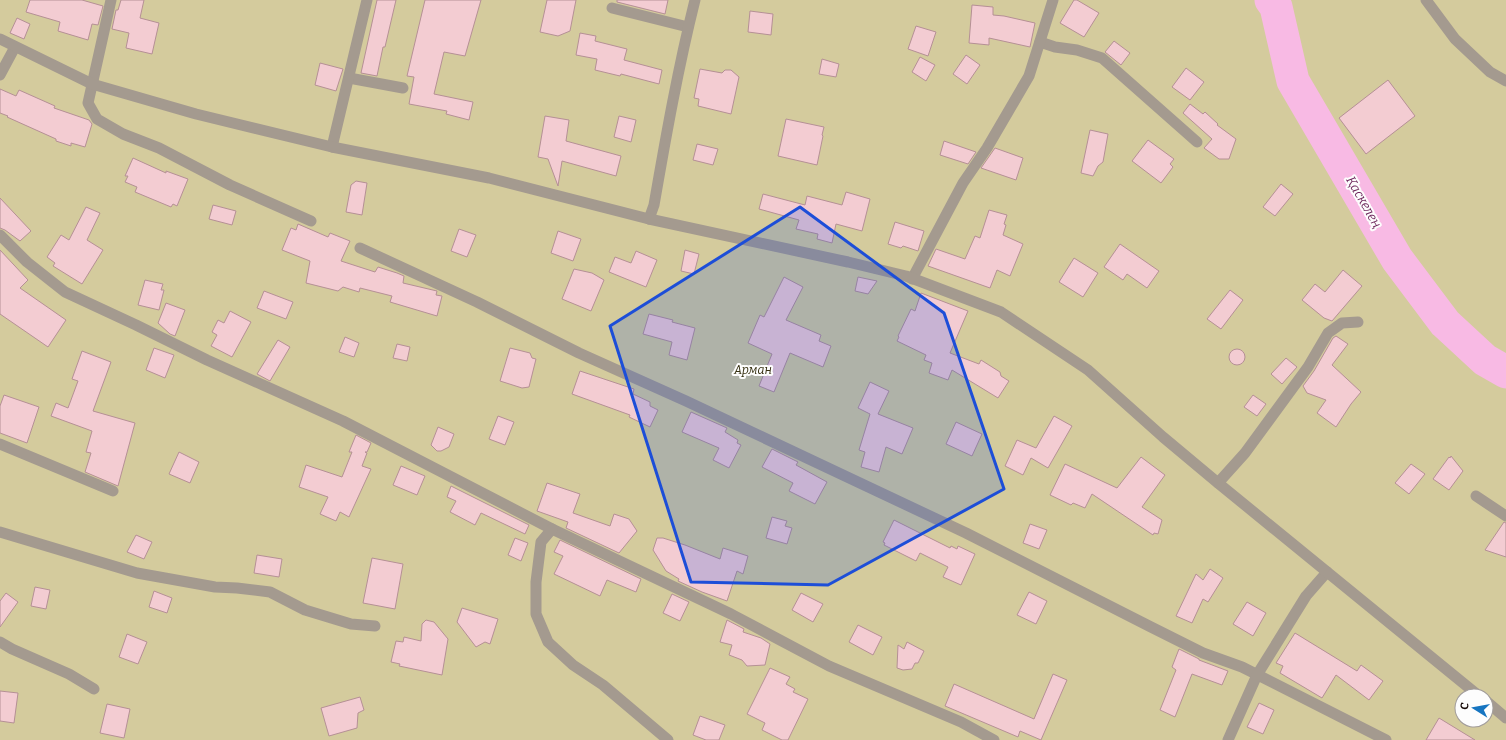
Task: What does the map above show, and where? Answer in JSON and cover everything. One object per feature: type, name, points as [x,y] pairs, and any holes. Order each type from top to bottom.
[{"type":"street","points":[[111,0],[88,103],[97,119],[123,134],[158,148],[230,185],[311,221]]},
{"type":"street","points":[[332,147],[367,0]]},
{"type":"street","points":[[649,219],[654,205],[673,96],[695,0]]},
{"type":"street","points":[[912,279],[963,183],[987,148],[1029,76],[1053,0]]},
{"type":"street","points":[[1426,0],[1455,39],[1490,72],[1506,81]]},
{"type":"street","points":[[612,8],[688,27]]},
{"type":"street","points":[[0,39],[92,84],[196,114],[332,147],[489,178],[649,219],[848,262],[912,279],[1001,312],[1088,370],[1163,437],[1218,483],[1469,688]]},
{"type":"street","points":[[1040,42],[1055,47],[1077,50],[1102,58],[1197,142]]},
{"type":"street","points":[[0,75],[15,47]]},
{"type":"street","points":[[349,78],[402,88]]},
{"type":"street","points":[[0,235],[27,262],[65,292],[207,360],[343,421],[552,529],[731,614],[830,666],[961,722],[994,740]]},
{"type":"street","points":[[360,248],[477,302],[579,353],[686,401],[966,533],[1196,650],[1242,666],[1386,740]]},
{"type":"street","points":[[1218,483],[1245,452],[1308,367],[1328,333],[1342,323],[1358,322]]},
{"type":"street","points":[[0,444],[113,492]]},
{"type":"street","points":[[1476,496],[1506,516]]},
{"type":"street","points":[[552,529],[541,542],[536,582],[536,614],[548,642],[573,665],[603,685],[668,740]]},
{"type":"street","points":[[0,532],[137,573],[215,587],[270,592],[304,610],[351,624],[375,626]]},
{"type":"street","points":[[1228,740],[1257,675],[1306,596],[1327,572]]},
{"type":"street","points":[[0,642],[12,649],[69,674],[94,689]]},
{"type":"street","points":[[1494,708],[1506,718]]},
{"type":"highlighted area","points":[[800,207],[944,313],[1004,489],[828,585],[691,582],[610,326]]},
{"type":"green space","name":"Арман","points":[[0,0],[1506,0],[1506,740],[0,740]]},
{"type":"building","points":[[30,0],[82,0],[103,6],[98,25],[92,24],[88,40],[58,31],[60,22],[26,12]]},
{"type":"building","points":[[121,0],[144,0],[140,18],[159,23],[152,54],[126,48],[129,33],[112,29],[116,10],[118,10]]},
{"type":"building","points":[[377,0],[396,0],[385,47],[383,47],[377,76],[361,73]]},
{"type":"building","points":[[425,0],[481,0],[465,56],[444,52],[434,94],[473,102],[469,120],[446,114],[447,111],[409,104],[414,77],[407,76]]},
{"type":"building","points":[[547,0],[576,0],[570,31],[558,36],[540,32]]},
{"type":"building","points":[[617,0],[668,0],[665,14],[617,2]]},
{"type":"building","points":[[1074,0],[1077,0],[1099,13],[1084,37],[1060,23]]},
{"type":"building","points":[[972,5],[993,7],[993,15],[1035,23],[1030,47],[989,38],[989,45],[969,43]]},
{"type":"building","points":[[750,11],[773,14],[771,35],[748,32]]},
{"type":"building","points":[[17,18],[30,24],[24,39],[10,33]]},
{"type":"building","points":[[916,26],[936,32],[928,56],[908,49]]},
{"type":"building","points":[[580,33],[596,36],[595,41],[627,49],[624,60],[662,70],[659,84],[621,74],[620,76],[595,70],[597,59],[576,55]]},
{"type":"building","points":[[1114,41],[1130,53],[1121,65],[1105,52]]},
{"type":"building","points":[[966,55],[980,65],[967,84],[953,74]]},
{"type":"building","points":[[920,57],[935,65],[926,81],[912,72]]},
{"type":"building","points":[[822,59],[839,64],[836,77],[819,74]]},
{"type":"building","points":[[320,63],[343,69],[336,91],[315,85]]},
{"type":"building","points":[[1186,68],[1204,82],[1190,100],[1172,87]]},
{"type":"building","points":[[700,69],[722,73],[725,70],[731,70],[739,77],[731,114],[698,106],[699,99],[694,98]]},
{"type":"building","points":[[1388,80],[1415,116],[1366,154],[1339,118]]},
{"type":"building","points":[[0,89],[16,96],[19,90],[55,106],[54,108],[89,120],[92,124],[85,147],[71,143],[71,146],[56,141],[56,139],[0,113]]},
{"type":"building","points":[[1190,104],[1203,114],[1205,112],[1218,124],[1217,125],[1236,139],[1229,159],[1219,159],[1204,148],[1212,139],[1183,113]]},
{"type":"building","points":[[545,116],[569,120],[566,141],[621,156],[616,176],[562,161],[558,186],[548,159],[538,157]]},
{"type":"building","points":[[619,116],[636,120],[631,142],[614,137]]},
{"type":"building","points":[[786,119],[824,127],[817,165],[778,156]]},
{"type":"building","points":[[1090,130],[1108,134],[1103,162],[1098,166],[1093,176],[1081,173]]},
{"type":"building","points":[[1148,140],[1174,159],[1170,164],[1173,167],[1161,183],[1132,161]]},
{"type":"building","points":[[944,141],[976,152],[968,164],[940,155]]},
{"type":"building","points":[[697,144],[718,149],[713,165],[693,160]]},
{"type":"building","points":[[995,148],[1023,158],[1016,180],[981,168]]},
{"type":"building","points":[[133,158],[166,173],[166,171],[188,179],[177,206],[173,204],[171,207],[135,192],[137,187],[125,182],[128,176],[125,176]]},
{"type":"building","points":[[356,181],[367,183],[362,215],[346,212],[351,185]]},
{"type":"building","points":[[1281,184],[1293,194],[1275,216],[1263,207]]},
{"type":"building","points":[[846,192],[870,199],[862,231],[836,224],[832,243],[817,239],[818,234],[796,229],[799,220],[759,209],[763,194],[805,205],[807,196],[842,205]]},
{"type":"building","points":[[0,198],[31,231],[20,241],[0,228]]},
{"type":"building","points":[[213,205],[236,211],[232,225],[209,219]]},
{"type":"building","points":[[86,207],[100,213],[87,240],[103,250],[82,284],[53,266],[55,263],[47,257],[61,235],[69,240]]},
{"type":"building","points":[[989,210],[1007,215],[1003,235],[1023,244],[1010,276],[997,270],[990,288],[928,266],[936,249],[965,259],[975,236],[980,238]]},
{"type":"building","points":[[895,222],[924,231],[918,251],[903,246],[901,248],[888,244]]},
{"type":"building","points":[[298,224],[328,237],[330,233],[350,241],[341,261],[375,272],[378,267],[404,276],[403,283],[437,291],[436,295],[442,296],[437,316],[390,302],[392,296],[360,288],[359,292],[343,287],[338,291],[306,283],[310,261],[282,250],[291,228],[296,230]]},
{"type":"building","points":[[459,229],[476,235],[467,257],[451,251]]},
{"type":"building","points":[[558,231],[581,239],[573,261],[551,253]]},
{"type":"building","points":[[1120,244],[1159,271],[1147,288],[1127,274],[1123,280],[1104,267]]},
{"type":"building","points":[[0,250],[28,280],[20,288],[66,320],[48,347],[0,314]]},
{"type":"building","points":[[685,250],[699,254],[694,274],[681,271]]},
{"type":"building","points":[[636,251],[657,260],[646,287],[609,272],[615,257],[631,263]]},
{"type":"building","points":[[1074,258],[1098,273],[1083,297],[1059,282]]},
{"type":"building","points":[[574,269],[592,273],[604,280],[591,311],[562,299]]},
{"type":"building","points":[[1343,270],[1362,286],[1332,321],[1324,318],[1302,300],[1315,284],[1325,292]]},
{"type":"building","points":[[784,277],[803,287],[786,320],[821,335],[819,341],[831,346],[823,367],[790,353],[774,392],[759,386],[772,354],[748,343],[760,315],[764,317]]},
{"type":"building","points":[[858,277],[877,281],[868,294],[855,291]]},
{"type":"building","points":[[145,280],[163,284],[161,290],[164,290],[159,310],[138,305]]},
{"type":"building","points":[[1230,290],[1243,300],[1221,329],[1207,319]]},
{"type":"building","points":[[264,291],[293,302],[286,319],[257,308]]},
{"type":"building","points":[[921,293],[968,311],[950,353],[979,364],[981,360],[1000,372],[1001,376],[1009,381],[998,398],[952,370],[948,380],[929,373],[932,363],[924,360],[926,355],[897,341],[911,309],[915,311]]},
{"type":"building","points":[[166,303],[185,310],[175,336],[170,334],[158,323]]},
{"type":"building","points":[[230,311],[251,322],[232,357],[211,346],[217,335],[212,332],[218,320],[224,323]]},
{"type":"building","points":[[649,314],[673,320],[672,322],[695,328],[687,360],[669,355],[672,342],[643,334]]},
{"type":"building","points":[[1336,336],[1348,344],[1332,365],[1361,392],[1336,427],[1317,413],[1326,400],[1307,393],[1303,386],[1314,371],[1333,338]]},
{"type":"building","points":[[345,337],[359,343],[354,357],[339,352]]},
{"type":"building","points":[[278,340],[290,347],[270,381],[257,374]]},
{"type":"building","points":[[397,344],[410,347],[407,361],[393,358]]},
{"type":"building","points":[[154,348],[174,355],[165,378],[146,370]]},
{"type":"building","points":[[510,348],[530,353],[532,358],[536,359],[529,387],[522,388],[500,381]]},
{"type":"building","points":[[1237,349],[1244,354],[1245,357],[1240,364],[1237,365],[1230,360],[1229,357],[1234,350]]},
{"type":"building","points":[[82,351],[111,362],[93,411],[135,423],[118,486],[85,472],[91,453],[86,452],[92,431],[51,416],[56,403],[68,408],[78,381],[72,379]]},
{"type":"building","points":[[1286,358],[1297,367],[1282,384],[1271,374]]},
{"type":"building","points":[[580,371],[634,389],[633,394],[650,402],[650,406],[658,410],[650,427],[629,417],[630,415],[572,394]]},
{"type":"building","points":[[870,382],[889,391],[878,414],[913,428],[902,454],[886,447],[879,472],[861,467],[865,452],[859,450],[870,414],[858,408]]},
{"type":"building","points":[[4,395],[39,407],[27,443],[0,433],[0,406]]},
{"type":"building","points":[[1253,395],[1266,404],[1257,416],[1244,407]]},
{"type":"building","points":[[691,412],[727,428],[725,432],[738,440],[737,443],[741,445],[729,468],[713,460],[719,448],[682,432]]},
{"type":"building","points":[[498,416],[514,422],[505,445],[489,439]]},
{"type":"building","points":[[1054,416],[1072,426],[1048,468],[1031,458],[1023,475],[1005,466],[1017,440],[1036,448]]},
{"type":"building","points":[[956,422],[982,434],[972,456],[946,444]]},
{"type":"building","points":[[438,427],[454,434],[449,447],[441,451],[437,451],[431,445]]},
{"type":"building","points":[[356,435],[371,443],[367,452],[365,452],[367,453],[362,466],[371,469],[349,517],[340,512],[336,521],[320,514],[328,497],[299,487],[306,465],[342,477],[352,452],[349,452]]},
{"type":"building","points":[[772,449],[798,462],[796,465],[827,482],[815,504],[789,491],[793,483],[762,467]]},
{"type":"building","points":[[179,452],[199,462],[190,483],[169,474]]},
{"type":"building","points":[[1451,456],[1463,471],[1449,490],[1433,479]]},
{"type":"building","points":[[1141,457],[1165,475],[1142,507],[1162,520],[1158,534],[1154,533],[1153,535],[1092,494],[1085,508],[1073,503],[1071,505],[1050,495],[1065,464],[1117,488]]},
{"type":"building","points":[[1411,464],[1425,474],[1409,494],[1395,483]]},
{"type":"building","points":[[401,466],[425,476],[417,495],[393,485]]},
{"type":"building","points":[[547,483],[580,494],[573,513],[610,526],[614,514],[629,519],[637,531],[619,553],[566,528],[568,522],[537,511]]},
{"type":"building","points":[[451,486],[529,525],[525,534],[481,513],[475,525],[450,512],[456,501],[447,497]]},
{"type":"building","points":[[772,517],[787,521],[785,526],[792,528],[787,544],[766,538]]},
{"type":"building","points":[[894,520],[950,548],[951,546],[957,549],[958,546],[975,554],[961,585],[943,577],[948,567],[920,553],[916,561],[884,545],[885,543],[883,542]]},
{"type":"building","points":[[1504,522],[1506,523],[1506,557],[1485,550]]},
{"type":"building","points":[[1030,524],[1047,530],[1039,549],[1023,543]]},
{"type":"building","points":[[136,535],[152,542],[144,559],[127,552]]},
{"type":"building","points":[[515,538],[528,543],[521,561],[508,555]]},
{"type":"building","points":[[657,538],[663,538],[685,545],[720,559],[723,548],[748,556],[743,574],[737,571],[727,601],[678,581],[679,579],[666,571],[653,550]]},
{"type":"building","points":[[560,540],[641,579],[636,592],[607,580],[600,596],[554,574],[563,556],[554,552]]},
{"type":"building","points":[[257,555],[282,559],[279,577],[254,573]]},
{"type":"building","points":[[372,558],[403,564],[395,609],[363,603]]},
{"type":"building","points":[[1210,569],[1223,578],[1208,602],[1203,599],[1192,623],[1176,616],[1196,574],[1203,580]]},
{"type":"building","points":[[35,587],[50,590],[46,609],[31,606]]},
{"type":"building","points":[[154,591],[172,598],[167,613],[149,607]]},
{"type":"building","points":[[1029,592],[1047,601],[1036,624],[1017,615]]},
{"type":"building","points":[[6,593],[18,602],[0,627],[0,601]]},
{"type":"building","points":[[801,593],[823,604],[813,622],[792,610]]},
{"type":"building","points":[[672,594],[689,602],[680,621],[663,613]]},
{"type":"building","points":[[1247,602],[1266,613],[1253,636],[1233,624]]},
{"type":"building","points":[[462,608],[498,619],[490,644],[485,642],[476,647],[457,622]]},
{"type":"building","points":[[426,620],[434,622],[448,639],[442,675],[399,666],[400,664],[391,662],[396,641],[403,642],[404,637],[421,641],[422,624]]},
{"type":"building","points":[[727,620],[744,629],[743,632],[761,638],[770,644],[765,665],[747,666],[742,660],[729,655],[732,645],[720,642]]},
{"type":"building","points":[[858,625],[882,637],[873,655],[849,642]]},
{"type":"building","points":[[1295,633],[1357,671],[1361,665],[1383,681],[1369,700],[1336,675],[1322,698],[1280,673],[1283,666],[1276,663]]},
{"type":"building","points":[[127,634],[147,642],[138,664],[119,657]]},
{"type":"building","points":[[907,642],[924,651],[918,663],[915,663],[912,669],[903,670],[897,668],[898,645],[904,649]]},
{"type":"building","points":[[1179,649],[1199,660],[1228,671],[1222,685],[1192,674],[1175,717],[1160,710],[1176,670],[1172,667]]},
{"type":"building","points":[[770,668],[790,677],[786,684],[795,689],[793,692],[808,699],[788,740],[782,740],[762,730],[765,723],[747,714]]},
{"type":"building","points":[[1053,674],[1067,680],[1041,740],[1020,731],[1018,737],[945,706],[954,684],[1034,719]]},
{"type":"building","points":[[0,691],[18,693],[14,723],[0,721]]},
{"type":"building","points":[[360,697],[364,710],[358,713],[357,728],[329,736],[321,708]]},
{"type":"building","points":[[1259,703],[1274,710],[1263,734],[1247,727]]},
{"type":"building","points":[[107,704],[130,709],[124,738],[100,733]]},
{"type":"building","points":[[700,716],[725,725],[719,740],[706,740],[693,735]]},
{"type":"building","points":[[1439,718],[1475,740],[1426,740]]},
{"type":"waterway","name":"Қаскелең","points":[[1271,0],[1276,7],[1293,81],[1397,259],[1445,323],[1485,360],[1506,372]]}]
